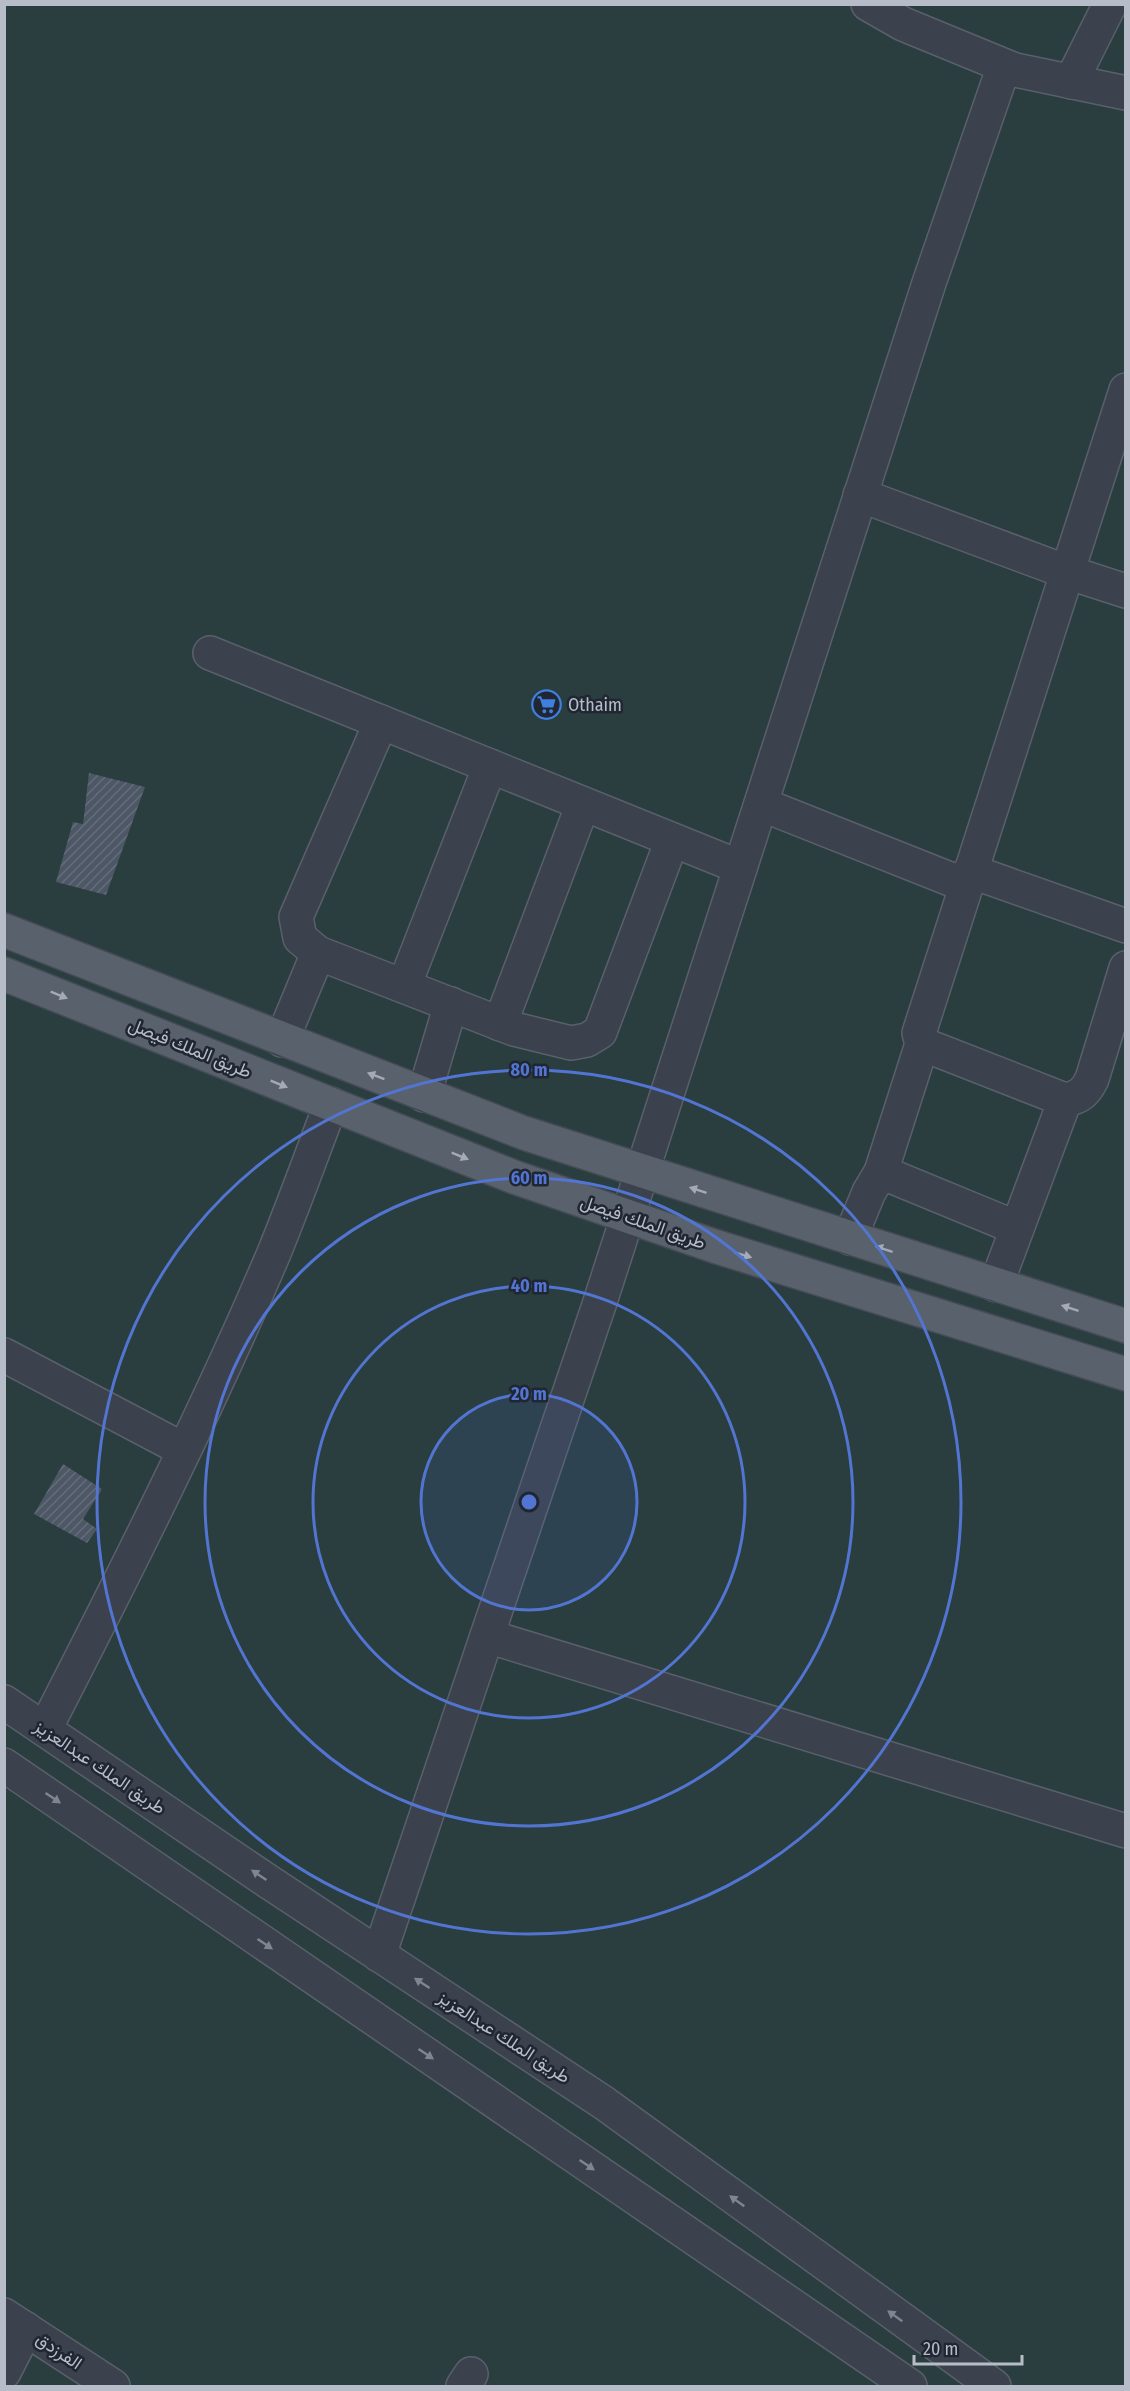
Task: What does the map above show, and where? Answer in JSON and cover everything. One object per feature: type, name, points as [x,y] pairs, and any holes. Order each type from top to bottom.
[{"type":"main road","points":[[4,930],[524,1133],[1125,1326]]},
{"type":"main road","name":"طريق الملك فيصل","points":[[4,974],[514,1178],[714,1246],[1125,1374]]},
{"type":"street","points":[[868,4],[903,24],[1015,70],[1125,93]]},
{"type":"street","points":[[1071,82],[1110,4]]},
{"type":"street","points":[[380,1955],[628,1217],[929,283],[1004,66]]},
{"type":"street","points":[[850,1238],[869,1192],[881,1172],[922,1044],[920,1033],[968,878],[1125,390]]},
{"type":"street","points":[[860,495],[1067,572],[1125,591]]},
{"type":"street","points":[[210,653],[740,867]]},
{"type":"street","points":[[381,722],[296,917],[300,938],[318,952],[404,987],[514,1029],[571,1042],[587,1040],[600,1032],[672,840]]},
{"type":"street","points":[[404,987],[490,766]]},
{"type":"street","points":[[500,1024],[583,804]]},
{"type":"street","points":[[761,804],[968,878],[1125,926]]},
{"type":"street","points":[[282,1040],[318,952]]},
{"type":"street","points":[[922,1044],[1065,1100],[1079,1097],[1086,1091],[1092,1079],[1125,968]]},
{"type":"street","points":[[424,1095],[451,1004]]},
{"type":"street","points":[[996,1285],[1065,1100]]},
{"type":"street","points":[[45,1729],[150,1524],[184,1450],[274,1253],[331,1104]]},
{"type":"street","points":[[881,1172],[1017,1228]]},
{"type":"street","points":[[4,1355],[184,1450]]},
{"type":"street","points":[[487,1636],[1125,1830]]},
{"type":"street","name":"طريق الملك عبدالعزيز","points":[[4,1702],[604,2103],[994,2386]]},
{"type":"street","points":[[4,1765],[910,2386]]},
{"type":"street","points":[[4,2372],[15,2322]]},
{"type":"street","name":"الفرزدق","points":[[15,2322],[113,2386]]},
{"type":"shaded area","points":[[5,5],[1125,5],[1125,2386],[5,2386]]},
{"type":"building","points":[[89,773],[145,787],[106,895],[56,882],[73,822],[83,824]]},
{"type":"building","points":[[63,1464],[102,1489],[83,1519],[97,1529],[87,1543],[34,1514]]},
{"type":"place","name":"Othaim","points":[[547,705]]}]
